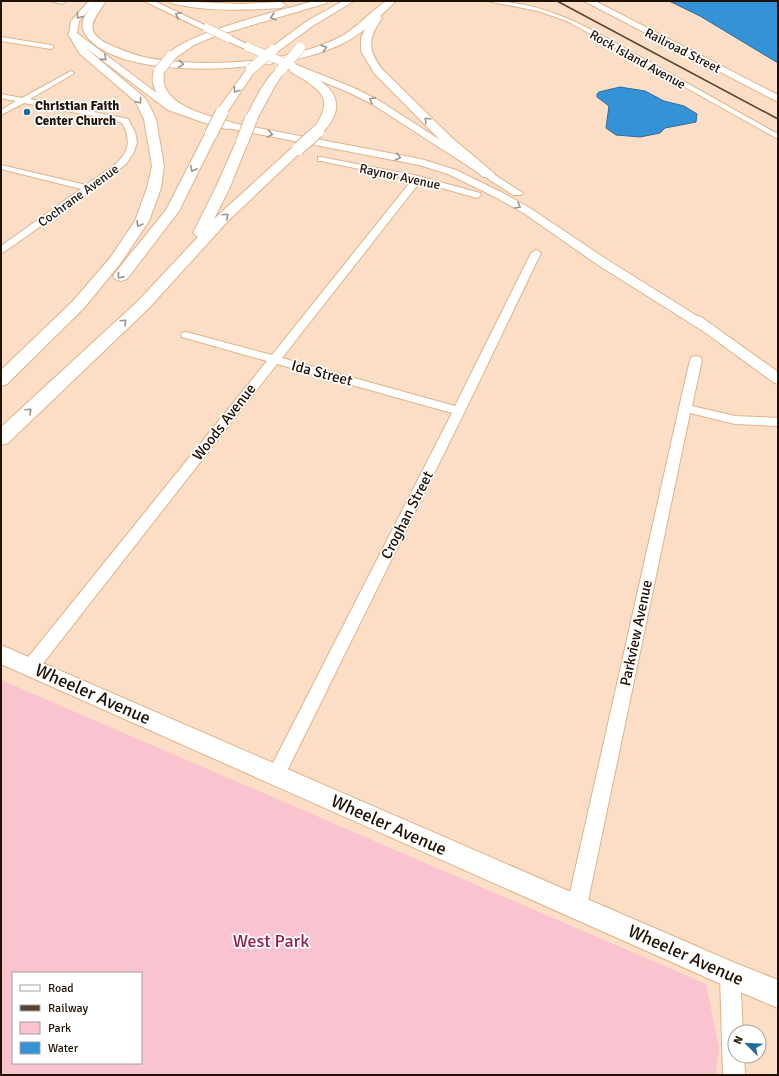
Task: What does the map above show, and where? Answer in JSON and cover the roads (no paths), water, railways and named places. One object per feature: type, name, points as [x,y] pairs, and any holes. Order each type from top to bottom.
[{"type":"main road","points":[[102,1],[90,16],[87,26],[90,34],[104,46],[116,52],[150,60],[208,65],[280,59],[335,44],[351,36],[390,2]]},
{"type":"main road","points":[[174,1],[224,7],[253,7],[308,1]]},
{"type":"main road","points":[[227,125],[190,113],[169,101],[163,95],[159,86],[159,71],[171,56],[186,46],[206,37],[324,1]]},
{"type":"main road","points":[[1,385],[108,292],[172,211],[222,112],[252,69],[289,37],[350,1]]},
{"type":"main road","name":"Railroad Street","points":[[588,1],[778,99]]},
{"type":"main road","points":[[390,2],[372,26],[365,39],[365,48],[368,59],[378,71],[448,141],[488,174]]},
{"type":"main road","points":[[1,380],[78,305],[115,261],[142,221],[154,188],[158,166],[150,119],[140,100],[84,52],[76,42],[73,34]]},
{"type":"main road","points":[[189,254],[223,187],[251,119],[271,83],[300,48],[310,40]]},
{"type":"main road","points":[[1,438],[143,305],[224,218],[318,131],[327,119],[331,102],[324,88],[293,69],[292,66]]},
{"type":"street","points":[[53,1],[62,2]]},
{"type":"street","points":[[92,1],[75,21],[73,34],[171,108],[203,119],[227,125],[421,162],[452,172],[499,195],[529,212],[602,262],[706,328]]},
{"type":"street","points":[[148,1],[248,47],[351,90],[375,102],[488,174],[586,240],[778,379]]},
{"type":"street","name":"Rock Island Avenue","points":[[490,1],[534,8],[569,20],[778,137]]},
{"type":"street","points":[[1,39],[51,47]]},
{"type":"street","points":[[1,113],[71,73]]},
{"type":"street","points":[[1,96],[23,100]]},
{"type":"street","name":"Cochrane Avenue","points":[[1,250],[123,162],[130,155],[133,146],[128,127],[125,122],[115,118],[23,100]]},
{"type":"street","name":"Raynor Avenue","points":[[321,159],[418,179],[477,195]]},
{"type":"street","points":[[1,167],[89,188]]},
{"type":"street","name":"Woods Avenue","points":[[31,666],[418,179]]},
{"type":"street","name":"Croghan Street","points":[[276,775],[459,411],[536,253]]},
{"type":"street","name":"Ida Street","points":[[186,335],[459,411]]},
{"type":"street","name":"Parkview Avenue","points":[[577,906],[696,360]]},
{"type":"street","points":[[685,408],[735,420],[778,422]]},
{"type":"street","name":"Wheeler Avenue","points":[[1,654],[577,906],[730,975],[778,994]]},
{"type":"street","points":[[730,975],[734,1075]]},
{"type":"water","points":[[669,1],[778,1],[778,63],[700,16]]},
{"type":"water","points":[[620,87],[645,91],[664,101],[684,106],[697,114],[696,122],[665,128],[660,133],[640,137],[616,135],[606,128],[609,106],[597,97],[597,94],[599,92]]},
{"type":"railway","points":[[557,1],[778,119]]},
{"type":"place","name":"Christian Faith Center Church","points":[[27,112]]},
{"type":"park label","name":"West Park","points":[[271,941]]}]
